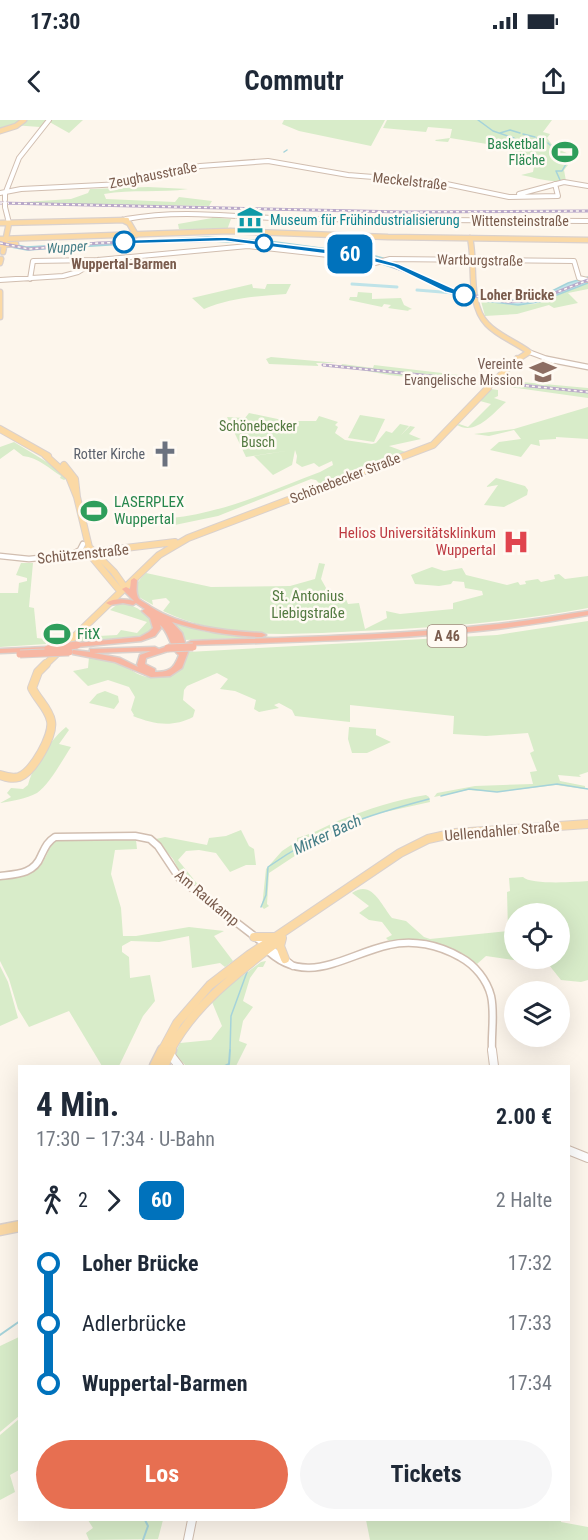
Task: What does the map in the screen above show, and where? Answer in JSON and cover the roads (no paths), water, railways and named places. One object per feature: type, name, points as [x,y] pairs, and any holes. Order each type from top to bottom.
[{"type":"highway","points":[[134,580],[135,601]]},
{"type":"highway","points":[[74,649],[117,660],[151,675],[173,672],[182,663],[183,645],[172,624],[135,601],[123,588]]},
{"type":"highway","points":[[110,603],[135,601]]},
{"type":"highway","points":[[155,613],[213,631],[326,638]]},
{"type":"highway","points":[[155,613],[172,635],[178,647],[178,659],[172,667],[160,672],[143,667],[141,662],[143,657],[167,646]]},
{"type":"highway","points":[[74,649],[145,638],[157,628],[155,613]]},
{"type":"highway","name":"A 46","points":[[192,645],[477,629],[588,613]]},
{"type":"highway","name":"A 46","points":[[0,653],[444,636],[533,627],[588,617]]},
{"type":"highway","name":"A 46","points":[[22,652],[74,649]]},
{"type":"main road","points":[[0,131],[16,126],[24,120]]},
{"type":"main road","points":[[6,244],[3,226],[16,223],[127,220],[136,233],[144,237]]},
{"type":"main road","points":[[6,244],[136,233]]},
{"type":"main road","points":[[6,244],[217,233],[470,240],[588,240]]},
{"type":"main road","points":[[470,240],[477,300],[482,318],[529,352]]},
{"type":"main road","points":[[0,292],[0,317]]},
{"type":"main road","points":[[496,380],[521,355],[529,352]]},
{"type":"main road","name":"Schönebecker Straße","points":[[159,555],[183,540],[433,445],[488,388]]},
{"type":"main road","points":[[0,429],[45,455],[65,472],[77,497],[84,532],[93,555],[110,579],[123,588]]},
{"type":"main road","points":[[84,532],[83,544],[123,588]]},
{"type":"main road","name":"Schönebecker Straße","points":[[165,544],[183,540]]},
{"type":"main road","points":[[0,775],[14,779],[25,775],[50,734],[53,724],[51,716],[34,695],[32,688],[35,676],[159,555],[165,544],[173,545]]},
{"type":"main road","name":"Schützenstraße","points":[[93,555],[107,551],[165,544]]},
{"type":"main road","points":[[151,546],[158,550],[159,555]]},
{"type":"main road","name":"Uellendahler Straße","points":[[162,1065],[183,1027],[202,1003],[292,927],[411,847],[442,836],[588,824]]},
{"type":"main road","points":[[254,937],[279,938],[281,960]]},
{"type":"main road","name":"Uellendahler Straße","points":[[162,1065],[177,1023],[199,996],[221,976],[266,948]]},
{"type":"main road","points":[[0,1230],[18,1226]]},
{"type":"street","points":[[3,226],[7,213],[4,197],[19,158],[48,120]]},
{"type":"street","name":"Zeughausstraße","points":[[4,197],[17,190],[122,184],[200,166],[263,162]]},
{"type":"street","name":"Meckelstraße","points":[[263,162],[291,164],[348,175],[437,182],[507,196],[558,196],[555,184]]},
{"type":"street","points":[[507,196],[569,182],[588,186]]},
{"type":"street","points":[[519,194],[524,197]]},
{"type":"street","name":"Wittensteinstraße","points":[[127,220],[143,216],[216,213],[296,219],[588,221]]},
{"type":"street","name":"Wartburgstraße","points":[[96,261],[248,246],[355,258],[376,263],[386,259],[574,261],[580,278],[588,280]]},
{"type":"street","points":[[30,279],[33,261],[84,259],[96,261]]},
{"type":"street","points":[[0,280],[72,274],[96,261]]},
{"type":"street","points":[[529,352],[548,360],[588,367]]},
{"type":"street","points":[[72,555],[80,550],[83,544]]},
{"type":"street","name":"Schützenstraße","points":[[0,556],[29,559],[93,555]]},
{"type":"street","name":"Am Raukamp","points":[[0,876],[22,874],[34,868],[41,861],[48,840],[55,837],[145,837],[158,846],[177,876],[281,960]]},
{"type":"street","points":[[254,959],[281,960],[293,966],[318,968],[387,945],[404,943],[428,945],[454,953],[477,970],[488,987],[492,1002],[494,1065]]},
{"type":"street","points":[[169,1053],[178,1065]]},
{"type":"street","points":[[570,1151],[588,1158]]},
{"type":"street","points":[[188,1540],[192,1521]]},
{"type":"water","name":"Wupper","points":[[208,237],[269,241],[372,255],[390,260],[456,291],[505,300],[536,299],[568,283],[588,277],[588,283],[539,302],[518,305],[475,300],[449,293],[403,271],[364,258],[250,243],[192,240],[27,250],[0,245],[0,241],[26,247]]},
{"type":"waterway","points":[[478,120],[493,131],[514,138]]},
{"type":"waterway","points":[[500,133],[510,130],[520,133]]},
{"type":"waterway","points":[[523,134],[535,137]]},
{"type":"waterway","points":[[537,138],[546,142]]},
{"type":"waterway","points":[[557,150],[555,154],[565,163]]},
{"type":"waterway","points":[[560,180],[556,171],[562,171],[566,164]]},
{"type":"waterway","points":[[352,284],[397,287]]},
{"type":"waterway","points":[[417,290],[454,293]]},
{"type":"waterway","name":"Mirker Bach","points":[[441,796],[469,789],[497,792],[557,784],[588,789]]},
{"type":"waterway","name":"Mirker Bach","points":[[261,907],[266,895],[268,867],[287,854],[345,825],[429,799]]},
{"type":"waterway","name":"Mirker Bach","points":[[230,1051],[231,1016],[247,972]]},
{"type":"waterway","name":"Mirker Bach","points":[[227,1065],[230,1050]]},
{"type":"waterway","name":"Mirker Bach","points":[[0,1335],[18,1322]]},
{"type":"waterway","points":[[143,1540],[148,1526],[146,1521]]},
{"type":"tunnel","points":[[488,388],[497,379]]},
{"type":"railway","points":[[0,203],[403,212],[588,211]]},
{"type":"railway","points":[[0,243],[29,249],[99,243],[236,240],[376,259],[454,292],[508,302],[537,300],[588,280]]},
{"type":"railway","points":[[323,365],[588,392]]},
{"type":"metro line","name":"60","points":[[124,242],[225,239],[358,255],[396,266],[464,295]]},
{"type":"place","name":"Basketball Fläche","points":[[565,152]]},
{"type":"place","name":"Museum für Frühindustrialisierung","points":[[250,220]]},
{"type":"place","name":"Wuppertal-Barmen","points":[[124,242]]},
{"type":"place","name":"Loher Brücke","points":[[464,295]]},
{"type":"place","name":"Vereinte Evangelische Mission","points":[[543,372]]},
{"type":"place","name":"Rotter Kirche","points":[[165,454]]},
{"type":"place","name":"LASERPLEX Wuppertal","points":[[94,511]]},
{"type":"place","name":"Helios Universitätsklinkum Wuppertal","points":[[516,542]]},
{"type":"place","name":"FitX","points":[[57,634]]},
{"type":"park label","name":"Schönebecker Busch","points":[[258,434]]},
{"type":"park label","name":"St. Antonius Liebigstraße","points":[[308,604]]}]
